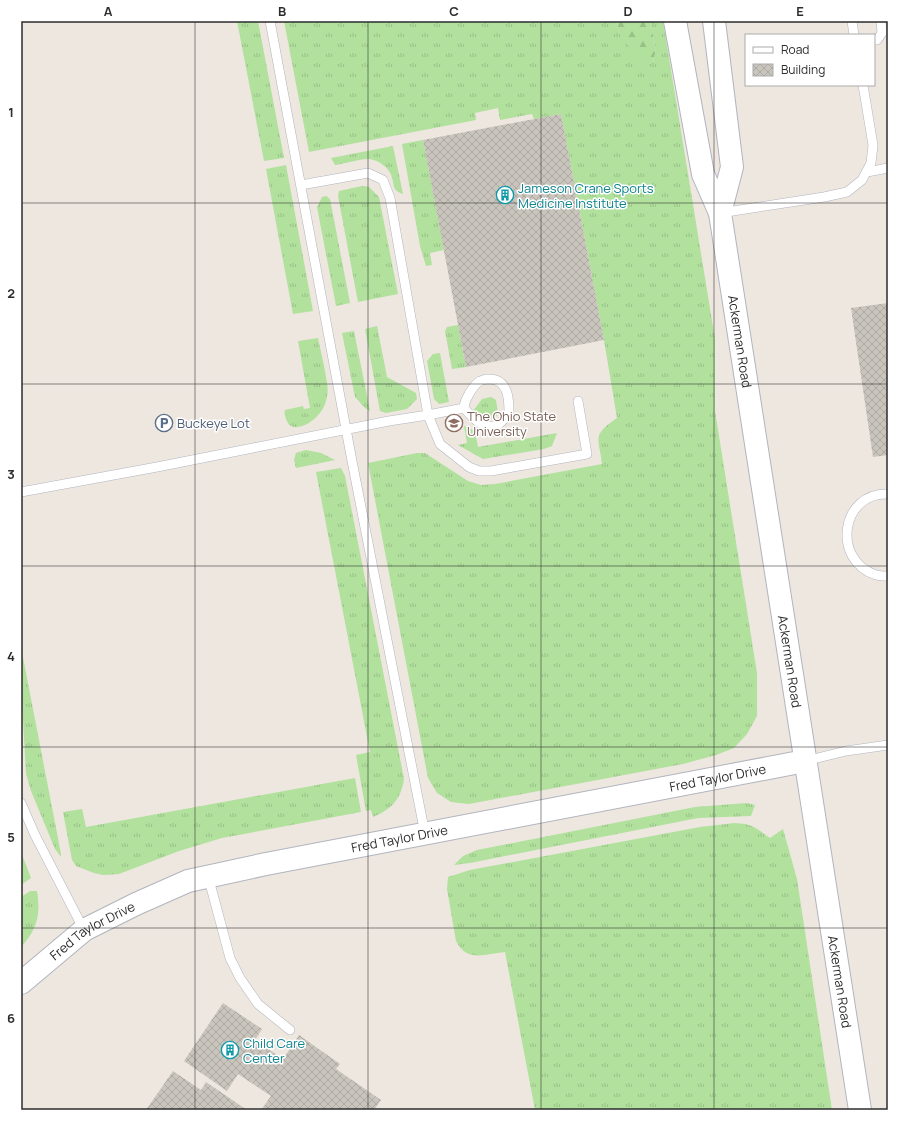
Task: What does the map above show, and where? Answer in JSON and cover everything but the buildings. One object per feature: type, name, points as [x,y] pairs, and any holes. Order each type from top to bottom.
[{"type":"main road","name":"Ackerman Road","points":[[675,21],[703,174],[720,213],[860,1110]]},
{"type":"main road","name":"Ackerman Road","points":[[714,21],[732,167],[720,213]]},
{"type":"main road","name":"Fred Taylor Drive","points":[[21,983],[84,930],[136,904],[188,881],[266,864],[805,761]]},
{"type":"lane","points":[[270,21],[346,430],[425,834]]},
{"type":"lane","points":[[852,21],[854,34]]},
{"type":"lane","points":[[875,40],[877,40],[882,33],[880,21]]},
{"type":"lane","points":[[720,213],[847,192],[862,180],[871,164],[873,144],[863,86]]},
{"type":"lane","points":[[867,172],[888,168]]},
{"type":"lane","points":[[301,185],[368,173],[383,180],[390,198],[428,415],[440,444],[469,467],[479,471],[491,471],[587,454],[578,401]]},
{"type":"lane","points":[[486,379],[496,380],[504,387],[509,400],[509,414],[498,425],[488,427],[476,421],[464,408],[464,403],[478,382],[486,379]]},
{"type":"lane","points":[[21,492],[464,408]]},
{"type":"lane","points":[[888,494],[882,493],[869,498],[858,506],[850,518],[846,532],[848,546],[854,559],[864,569],[876,575],[888,576]]},
{"type":"lane","points":[[805,761],[846,751],[888,745]]},
{"type":"lane","points":[[21,803],[35,835],[84,930]]},
{"type":"lane","points":[[208,876],[230,958],[240,978],[258,1004],[290,1030]]},
{"type":"green space","points":[[237,21],[258,21],[284,158],[264,161]]},
{"type":"green space","points":[[284,21],[616,21],[619,33],[653,62],[656,49],[650,21],[663,21],[715,339],[715,411],[757,673],[757,716],[747,734],[734,748],[716,755],[683,764],[469,804],[451,802],[437,793],[428,778],[368,463],[417,453],[425,453],[468,481],[481,485],[495,484],[602,464],[599,442],[600,433],[617,418],[604,340],[561,114],[534,119],[532,114],[500,120],[498,108],[475,113],[476,120],[309,152]]},
{"type":"green space","points":[[616,21],[650,21],[656,49],[653,62],[639,60],[619,33]]},
{"type":"green space","points":[[423,140],[444,250],[430,253],[432,265],[426,266],[420,246],[402,144]]},
{"type":"green space","points":[[393,146],[403,194],[395,190],[391,174],[384,165],[377,161],[366,159],[335,165],[331,158]]},
{"type":"green space","points":[[286,165],[313,311],[293,314],[266,169]]},
{"type":"green space","points":[[362,186],[369,187],[379,197],[398,294],[358,302],[338,196],[339,191]]},
{"type":"green space","points":[[326,196],[330,199],[350,303],[336,306],[317,207],[322,197]]},
{"type":"green space","points":[[458,325],[466,367],[452,369],[445,331],[447,327]]},
{"type":"green space","points":[[377,326],[387,377],[416,393],[417,399],[407,409],[386,413],[380,411],[365,329]]},
{"type":"green space","points":[[354,331],[370,411],[365,408],[355,397],[342,333]]},
{"type":"green space","points":[[318,338],[327,384],[328,393],[326,401],[321,411],[311,422],[301,426],[292,426],[286,419],[285,410],[303,406],[304,409],[310,408],[298,341]]},
{"type":"green space","points":[[440,353],[449,402],[439,404],[434,399],[427,361],[433,354]]},
{"type":"green space","points":[[491,397],[496,400],[498,413],[495,418],[485,419],[473,411],[482,399]]},
{"type":"green space","points":[[464,426],[475,432],[478,447],[557,433],[552,446],[544,449],[483,459],[458,445],[467,443]]},
{"type":"green space","points":[[306,450],[321,453],[335,460],[296,468],[294,460],[296,453]]},
{"type":"green space","points":[[341,468],[345,476],[404,779],[398,798],[390,807],[373,817],[371,810],[366,811],[356,755],[370,752],[316,472]]},
{"type":"green space","points":[[21,652],[61,857],[55,849],[31,791],[26,774],[21,683]]},
{"type":"green space","points":[[355,778],[361,812],[222,838],[179,851],[119,874],[103,875],[94,873],[76,866],[72,860],[63,812],[82,809],[86,827]]},
{"type":"green space","points":[[747,803],[755,805],[751,816],[698,818],[454,865],[463,856],[477,850],[695,807]]},
{"type":"green space","points":[[735,823],[746,824],[754,827],[770,838],[783,829],[797,879],[832,1110],[535,1110],[505,952],[477,956],[471,955],[460,948],[456,941],[447,889],[448,877],[470,870],[700,827]]},
{"type":"green space","points":[[21,852],[31,878],[21,885]]},
{"type":"green space","points":[[30,891],[37,891],[38,914],[31,934],[21,947],[21,897]]},
{"type":"place","name":"Jameson Crane Sports Medicine Institute","points":[[505,195]]},
{"type":"place","name":"Buckeye Lot","points":[[164,423]]},
{"type":"place","name":"The Ohio State University","points":[[454,423]]},
{"type":"place","name":"Child Care Center","points":[[230,1050]]}]
